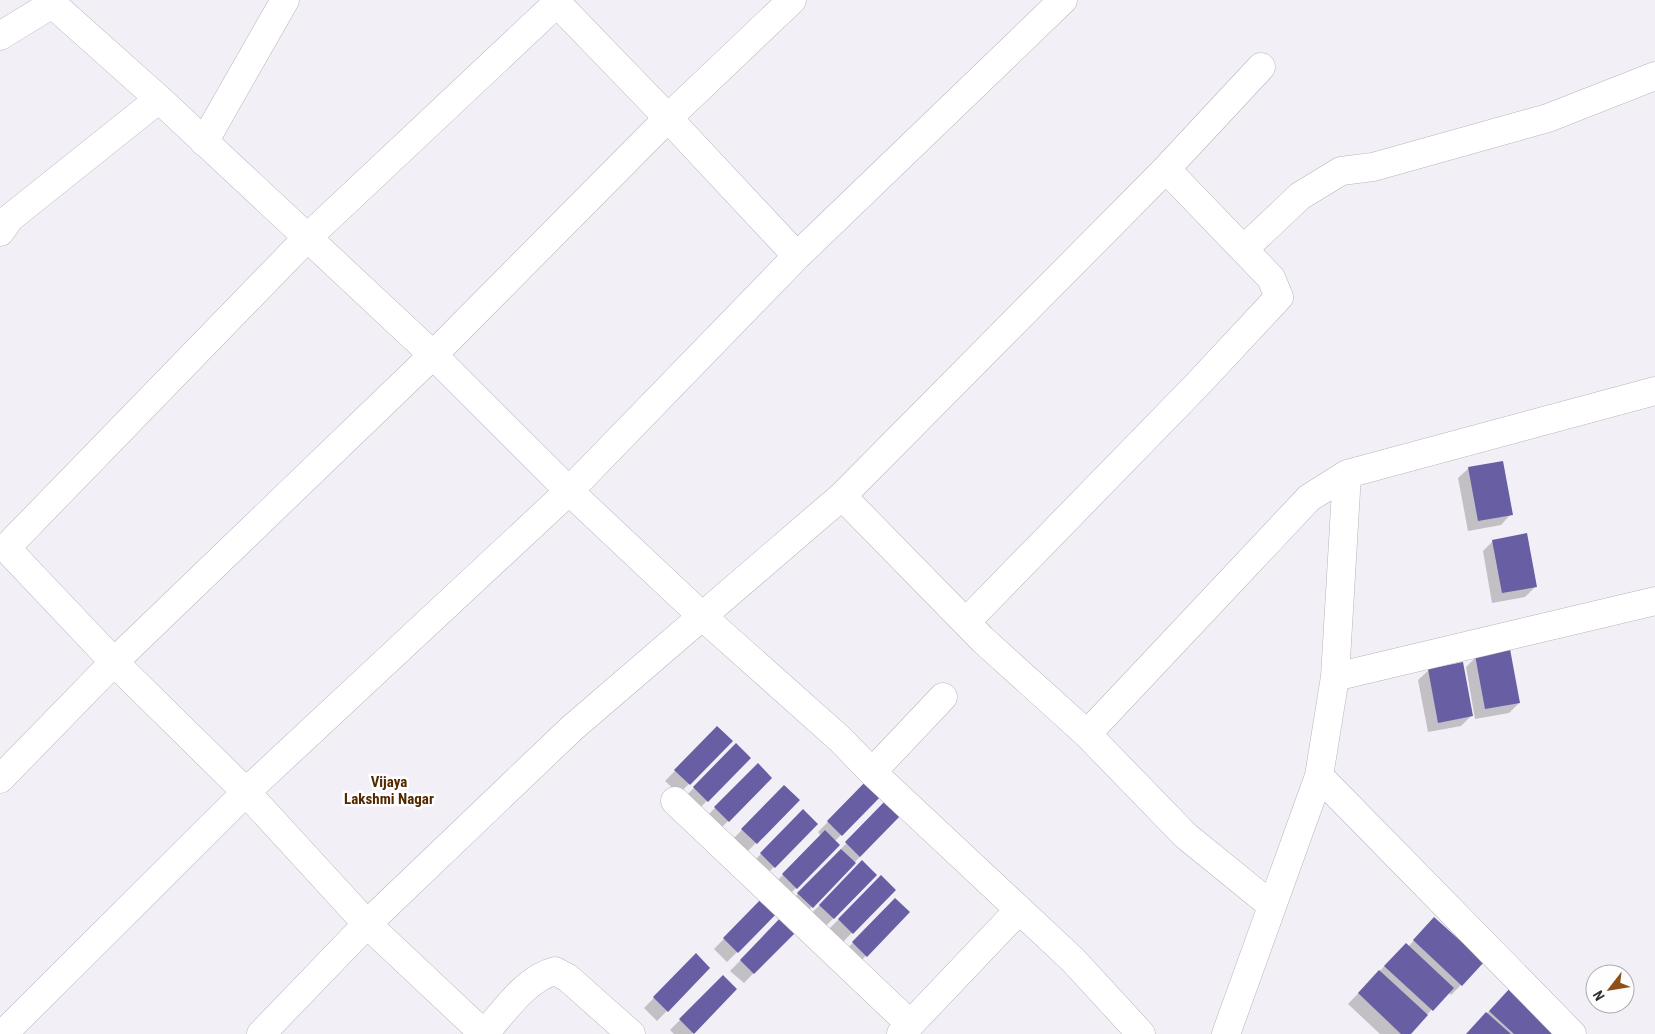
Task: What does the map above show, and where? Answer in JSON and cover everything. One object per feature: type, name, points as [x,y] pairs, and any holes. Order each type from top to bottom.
[{"type":"street","points":[[204,142],[285,0]]},
{"type":"street","points":[[0,779],[114,662],[433,355],[668,118],[792,0]]},
{"type":"street","points":[[3,1034],[246,792],[570,491],[797,256],[1063,0]]},
{"type":"street","points":[[0,36],[50,2],[159,100],[433,355],[570,491],[703,617],[840,739],[872,772],[1073,960],[1140,1034]]},
{"type":"street","points":[[631,1034],[568,978],[555,971],[544,974],[530,983],[484,1034],[368,924],[246,792],[114,662],[3,546],[307,238],[558,2],[797,256]]},
{"type":"street","points":[[261,1034],[368,924],[571,729],[842,496],[1166,169],[1261,67]]},
{"type":"street","points":[[1244,249],[1300,196],[1341,171],[1382,164],[1548,118],[1655,76]]},
{"type":"street","points":[[0,232],[10,218],[159,100]]},
{"type":"street","points":[[966,622],[1196,386],[1279,297],[1271,278],[1166,169]]},
{"type":"street","points":[[1086,734],[1309,498],[1347,474],[1655,390]]},
{"type":"street","points":[[1226,1034],[1318,776],[1335,677],[1347,474]]},
{"type":"street","points":[[842,496],[966,622],[1086,734],[1186,836],[1271,905]]},
{"type":"street","points":[[1335,677],[1655,601]]},
{"type":"street","points":[[872,772],[943,697]]},
{"type":"street","points":[[1318,776],[1572,1034]]},
{"type":"street","points":[[676,801],[906,1029],[1019,910]]},
{"type":"building","points":[[1503,461],[1513,515],[1478,521],[1468,467]]},
{"type":"building","points":[[1527,533],[1537,587],[1502,593],[1492,540]]},
{"type":"building","points":[[1510,649],[1520,703],[1485,709],[1475,655]]},
{"type":"building","points":[[1463,662],[1473,716],[1438,723],[1428,669]]},
{"type":"building","points":[[717,726],[733,741],[690,785],[674,770]]},
{"type":"building","points":[[736,743],[751,758],[708,802],[693,787]]},
{"type":"building","points":[[758,763],[772,778],[729,822],[714,807]]},
{"type":"building","points":[[870,777],[885,792],[842,836],[827,821]]},
{"type":"building","points":[[784,785],[800,800],[757,844],[741,829]]},
{"type":"building","points":[[888,798],[903,813],[860,857],[845,842]]},
{"type":"building","points":[[803,809],[818,824],[775,868],[760,853]]},
{"type":"building","points":[[825,830],[840,845],[797,889],[782,874]]},
{"type":"building","points":[[841,849],[856,863],[813,908],[797,893]]},
{"type":"building","points":[[862,860],[877,875],[834,919],[819,905]]},
{"type":"building","points":[[881,875],[896,890],[853,934],[838,919]]},
{"type":"building","points":[[766,894],[781,909],[738,953],[723,938]]},
{"type":"building","points":[[895,898],[910,912],[867,957],[852,942]]},
{"type":"building","points":[[783,915],[798,930],[754,974],[740,960]]},
{"type":"building","points":[[1434,917],[1484,962],[1462,986],[1413,940]]},
{"type":"building","points":[[1406,943],[1454,988],[1433,1011],[1384,966]]},
{"type":"building","points":[[696,953],[710,968],[668,1012],[653,997]]},
{"type":"building","points":[[1379,970],[1428,1015],[1411,1034],[1401,1034],[1358,993]]},
{"type":"building","points":[[723,975],[737,989],[694,1034],[679,1019]]},
{"type":"building","points":[[1511,987],[1559,1034],[1514,1034],[1489,1011]]},
{"type":"building","points":[[1486,1012],[1511,1034],[1466,1034]]},
{"type":"district","name":"Vijaya Lakshmi Nagar","points":[[389,790]]}]
